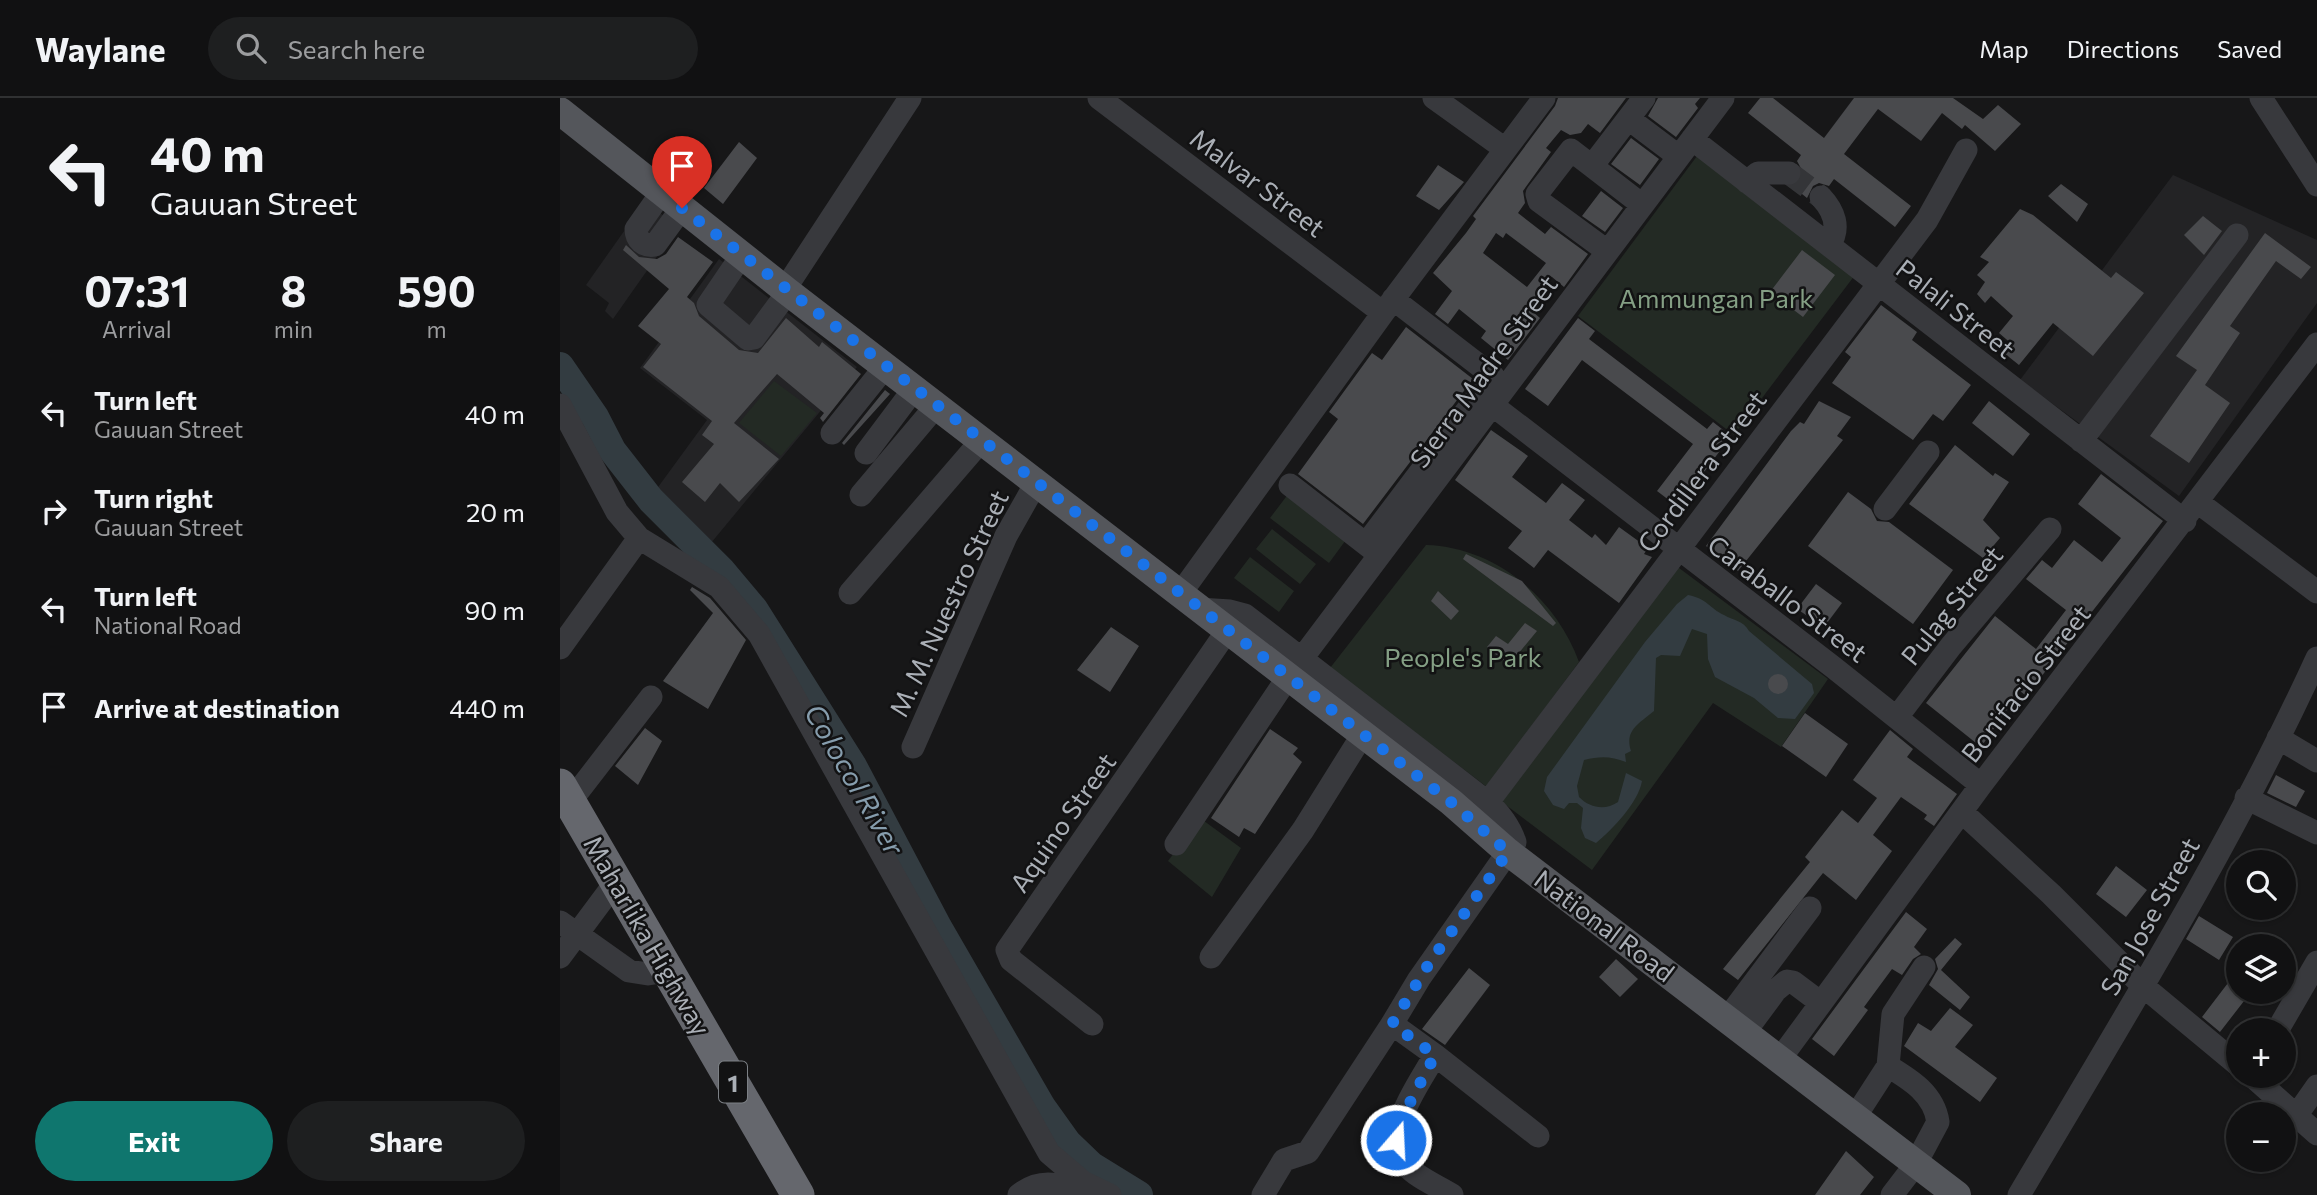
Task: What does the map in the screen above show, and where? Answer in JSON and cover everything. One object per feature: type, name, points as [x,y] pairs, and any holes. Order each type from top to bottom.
[{"type":"highway","name":"Maharlika Highway","points":[[565,793],[798,1195]]},
{"type":"main road","name":"National Road","points":[[560,111],[787,291],[1227,631],[1295,668],[1363,734],[1480,812],[1508,852],[1957,1195]]},
{"type":"street","points":[[1434,98],[1505,149]]},
{"type":"street","points":[[1480,812],[1295,668],[1239,612],[1190,602],[1388,306],[1544,98]]},
{"type":"street","points":[[1592,166],[1644,98]]},
{"type":"street","name":"Sierra Madre Street","points":[[1176,844],[1373,550],[1409,520],[1486,400],[1607,251],[1723,98]]},
{"type":"street","points":[[2261,98],[2317,185]]},
{"type":"street","name":"Malvar Street","points":[[1106,100],[1388,306],[1493,376],[1486,400]]},
{"type":"street","points":[[742,255],[708,305],[748,339],[754,338],[787,291],[901,102]]},
{"type":"street","name":"Palali Street","points":[[1629,119],[1747,182],[2185,521]]},
{"type":"street","points":[[1607,251],[1537,197],[1571,150],[1641,204]]},
{"type":"street","name":"Cordillera Street","points":[[1480,812],[1927,220],[1966,150]]},
{"type":"street","points":[[1747,182],[1758,173],[1788,173]]},
{"type":"street","points":[[1821,197],[1835,218],[1835,235],[1829,245]]},
{"type":"street","points":[[2081,441],[2237,235]]},
{"type":"street","name":"Bonifacio Street","points":[[1780,1059],[1981,786],[2199,503],[2317,344]]},
{"type":"street","points":[[832,433],[885,367]]},
{"type":"street","points":[[866,453],[925,397]]},
{"type":"street","points":[[861,495],[925,397]]},
{"type":"street","points":[[1290,485],[1373,550],[1486,400]]},
{"type":"street","name":"Caraballo Street","points":[[1486,400],[1897,717],[1981,786]]},
{"type":"street","points":[[560,405],[617,512],[639,538],[719,587],[759,634],[1049,1153],[1083,1182],[1110,1195]]},
{"type":"street","points":[[850,593],[981,441]]},
{"type":"street","points":[[1885,509],[1928,452]]},
{"type":"street","name":"M. M. Nuestro Street","points":[[913,747],[1006,536],[1036,483]]},
{"type":"street","points":[[2199,503],[2317,592]]},
{"type":"street","name":"Pulag Street","points":[[1897,717],[1951,646],[2050,529]]},
{"type":"street","points":[[560,648],[639,538]]},
{"type":"street","name":"Aquino Street","points":[[1092,1024],[1011,960],[1007,950],[1227,631]]},
{"type":"street","name":"San Jose Street","points":[[2019,1195],[2143,986],[2278,738],[2312,683],[2317,658]]},
{"type":"street","points":[[565,793],[651,697]]},
{"type":"street","points":[[1211,957],[1295,842],[1363,734]]},
{"type":"street","points":[[2278,738],[2317,761]]},
{"type":"street","points":[[2246,798],[2317,833]]},
{"type":"street","points":[[1963,813],[2051,894],[2143,986],[2226,1055]]},
{"type":"street","points":[[1263,1195],[1284,1160],[1308,1152],[1432,959],[1508,852]]},
{"type":"street","points":[[560,957],[568,929],[615,883]]},
{"type":"street","points":[[1736,1025],[1810,908]]},
{"type":"street","points":[[568,929],[629,971],[648,974],[667,971]]},
{"type":"street","points":[[2285,1018],[2317,962]]},
{"type":"street","points":[[1855,1117],[1888,1066],[1893,1014],[1924,967]]},
{"type":"street","points":[[1736,1025],[1787,981],[1793,982],[1821,1003]]},
{"type":"street","points":[[1392,1024],[1538,1136]]},
{"type":"street","points":[[1435,1055],[1405,1112],[1396,1140],[1402,1159],[1413,1171],[1452,1195]]},
{"type":"street","points":[[1888,1066],[1919,1086],[1937,1111],[1938,1122],[1915,1165],[1892,1195]]},
{"type":"street","points":[[2296,1115],[2317,1086]]},
{"type":"street","points":[[2265,1088],[2280,1102]]},
{"type":"street","points":[[2296,1117],[2317,1134]]},
{"type":"street","points":[[1019,1195],[1038,1184],[1054,1183],[1086,1195]]},
{"type":"shaded area","points":[[2173,175],[2317,240],[2317,303],[2179,496],[2020,380]]},
{"type":"shaded area","points":[[646,200],[677,228],[613,319],[605,311],[609,303],[586,285]]},
{"type":"shaded area","points":[[719,259],[857,367],[706,549],[653,494],[707,420],[640,368]]},
{"type":"shaded area","points":[[1688,595],[1700,599],[1744,625],[1812,684],[1814,693],[1795,719],[1778,718],[1754,698],[1715,677],[1708,659],[1707,634],[1692,629],[1680,656],[1661,655],[1656,658],[1654,711],[1632,732],[1629,744],[1631,751],[1625,754],[1626,762],[1605,757],[1584,760],[1577,786],[1579,797],[1593,806],[1608,807],[1618,802],[1626,773],[1642,781],[1630,807],[1596,843],[1585,838],[1581,828],[1583,808],[1577,803],[1569,803],[1564,809],[1553,805],[1544,791],[1547,777],[1645,642]]},
{"type":"green space","name":"Ammungan Park","points":[[1697,156],[1855,275],[1734,435],[1578,316]]},
{"type":"green space","points":[[774,381],[817,413],[781,456],[739,423]]},
{"type":"green space","points":[[1292,489],[1351,533],[1329,563],[1270,518]]},
{"type":"green space","points":[[1272,529],[1316,564],[1300,584],[1256,549]]},
{"type":"green space","name":"People's Park","points":[[1426,545],[1476,555],[1520,580],[1539,597],[1555,617],[1579,662],[1487,787],[1330,668]]},
{"type":"green space","points":[[1250,557],[1294,591],[1279,612],[1234,578]]},
{"type":"green space","points":[[1671,562],[1828,679],[1781,747],[1713,703],[1592,870],[1494,796]]},
{"type":"green space","points":[[1200,818],[1241,848],[1212,897],[1168,861]]},
{"type":"building","points":[[1558,98],[1626,98],[1600,133],[1588,124],[1581,133],[1570,135],[1561,130],[1546,148],[1551,152],[1523,191],[1525,203],[1518,213],[1545,234],[1551,227],[1588,254],[1564,287],[1552,277],[1527,307],[1540,318],[1508,360],[1481,338],[1486,331],[1459,309],[1448,324],[1435,314],[1452,291],[1433,273],[1466,233],[1476,219],[1473,216],[1555,106]],"holes":[[[1496,233],[1503,238],[1506,233],[1546,263],[1527,287],[1483,253]]]},
{"type":"building","points":[[1658,98],[1700,98],[1695,104],[1698,108],[1676,137],[1648,116]]},
{"type":"building","points":[[1760,98],[1773,98],[1824,138],[1854,98],[1953,98],[1983,119],[1998,105],[2021,124],[1995,151],[1965,125],[1962,129],[1942,113],[1921,141],[1878,109],[1844,154],[1911,206],[1895,227],[1834,179],[1829,186],[1819,183],[1813,186],[1807,198],[1792,186],[1801,179],[1803,172],[1797,161],[1801,155],[1748,113]]},
{"type":"building","points":[[1631,138],[1659,159],[1640,185],[1611,164]]},
{"type":"building","points":[[739,142],[757,158],[723,204],[704,188]]},
{"type":"building","points":[[1438,165],[1464,182],[1439,210],[1416,196]]},
{"type":"building","points":[[2061,184],[2088,204],[2077,222],[2048,196]]},
{"type":"building","points":[[1601,191],[1623,208],[1605,232],[1582,216]]},
{"type":"building","points":[[2020,209],[2033,215],[2111,278],[2116,272],[2144,293],[2093,356],[2053,323],[2019,365],[2004,353],[2013,345],[1999,333],[2013,316],[1991,296],[1985,303],[1977,294],[1985,282],[1977,275],[1989,262],[1980,257]]},
{"type":"building","points":[[2203,216],[2222,231],[2204,255],[2184,235]]},
{"type":"building","points":[[2265,233],[2311,267],[2301,279],[2276,261],[2230,326],[2240,333],[2205,385],[2230,403],[2189,463],[2150,436],[2197,370],[2176,356]]},
{"type":"building","points":[[678,237],[713,262],[687,297],[694,303],[699,316],[739,350],[758,353],[786,318],[819,347],[822,342],[861,374],[823,422],[820,418],[824,413],[777,374],[734,423],[779,459],[739,502],[720,483],[705,502],[682,482],[714,444],[702,435],[712,421],[643,367],[661,344],[638,326],[669,289],[623,250],[626,245],[639,257],[657,259],[666,254]]},
{"type":"building","points":[[1802,250],[1835,275],[1803,317],[1770,292]]},
{"type":"building","points":[[1881,305],[1917,332],[1912,340],[1971,385],[1943,421],[1933,414],[1913,440],[1832,383],[1851,357],[1845,352]]},
{"type":"building","points":[[1578,318],[1595,331],[1589,339],[1707,429],[1713,422],[1731,436],[1678,507],[1657,491],[1693,444],[1582,360],[1548,406],[1525,389]]},
{"type":"building","points":[[1406,327],[1473,379],[1363,524],[1298,474],[1338,419],[1329,412],[1372,353],[1382,360]]},
{"type":"building","points":[[885,390],[890,394],[844,445],[842,443]]},
{"type":"building","points":[[1819,401],[1851,417],[1837,436],[1843,440],[1738,571],[1706,546],[1791,431],[1800,422],[1804,424]]},
{"type":"building","points":[[1989,401],[2030,434],[2013,456],[1972,423]]},
{"type":"building","points":[[1491,430],[1528,456],[1512,477],[1546,503],[1562,483],[1585,500],[1569,520],[1592,538],[1595,534],[1606,545],[1619,527],[1648,548],[1644,554],[1652,557],[1619,603],[1548,550],[1534,568],[1508,548],[1522,531],[1455,480]]},
{"type":"building","points":[[1955,445],[1993,476],[1995,473],[2009,482],[1983,520],[2000,538],[1983,558],[1909,504]]},
{"type":"building","points":[[2101,474],[2163,521],[2037,682],[2025,695],[2020,691],[1981,747],[1926,703],[1995,616],[2036,649],[2066,610],[2026,579],[2042,560],[2052,568],[2074,540],[2102,562],[2121,538],[2078,504]]},
{"type":"building","points":[[1848,492],[1871,509],[1877,521],[1889,522],[1953,570],[1913,624],[1808,546]]},
{"type":"building","points":[[1466,554],[1522,581],[1556,623],[1553,626],[1463,559]]},
{"type":"building","points":[[1816,584],[1842,603],[1824,627],[1797,609]]},
{"type":"building","points":[[692,587],[710,598],[746,640],[708,709],[663,681],[713,613],[690,590]]},
{"type":"building","points":[[1438,591],[1459,611],[1451,620],[1431,601]]},
{"type":"building","points":[[1525,623],[1537,631],[1509,665],[1487,647],[1496,636],[1508,644]]},
{"type":"building","points":[[1111,627],[1139,646],[1110,692],[1077,670]]},
{"type":"building","points":[[1778,674],[1785,677],[1788,684],[1785,691],[1778,694],[1771,691],[1768,684],[1771,677]]},
{"type":"building","points":[[1805,713],[1848,744],[1826,777],[1782,746]]},
{"type":"building","points":[[645,728],[662,741],[638,785],[615,766]]},
{"type":"building","points":[[1270,729],[1298,748],[1293,754],[1302,762],[1255,834],[1244,828],[1239,837],[1211,818]]},
{"type":"building","points":[[1890,730],[1913,749],[1907,757],[1957,794],[1934,826],[1924,819],[1927,815],[1901,797],[1873,835],[1892,851],[1856,900],[1823,873],[1738,980],[1723,969],[1810,862],[1805,857],[1842,810],[1858,823],[1877,798],[1853,780]]},
{"type":"building","points":[[2276,775],[2305,791],[2296,807],[2267,793]]},
{"type":"building","points":[[2116,866],[2147,890],[2126,917],[2096,894]]},
{"type":"building","points":[[1906,912],[1927,929],[1914,947],[1921,954],[1913,959],[1902,975],[1892,969],[1864,1007],[1868,1010],[1834,1056],[1812,1039]]},
{"type":"building","points":[[2199,916],[2228,934],[2226,934],[2226,948],[2219,960],[2186,939]]},
{"type":"building","points":[[1955,938],[1962,944],[1941,970],[1970,997],[1960,1010],[1929,985],[1938,969],[1935,959]]},
{"type":"building","points":[[1616,959],[1638,979],[1620,997],[1599,977]]},
{"type":"building","points":[[1469,968],[1490,985],[1445,1045],[1422,1029]]},
{"type":"building","points":[[2226,986],[2226,1004],[2242,1004],[2231,1018],[2226,1018],[2226,1024],[2220,1032],[2202,1017]]},
{"type":"building","points":[[1950,1008],[1973,1025],[1955,1047],[1997,1078],[1980,1102],[1904,1046],[1918,1023],[1931,1031]]},
{"type":"building","points":[[1846,1151],[1874,1177],[1860,1195],[1815,1195]]},
{"type":"waterway","name":"Colocol River","points":[[560,366],[595,417],[612,450],[651,500],[722,571],[754,609],[853,766],[938,927],[1042,1107],[1067,1142],[1092,1166],[1139,1195]]},
{"type":"tunnel","points":[[1789,173],[1821,197]]},
{"type":"route","points":[[682,208],[1451,802],[1508,852],[1430,962],[1392,1024],[1435,1055],[1405,1112],[1396,1140]]}]
